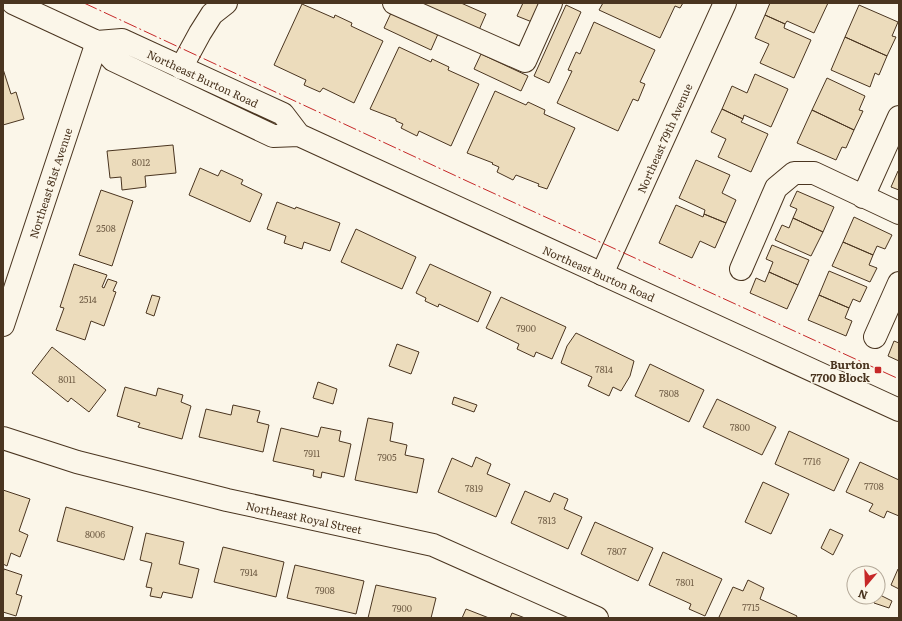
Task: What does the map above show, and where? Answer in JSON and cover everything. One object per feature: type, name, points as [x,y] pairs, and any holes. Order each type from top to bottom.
[{"type":"street","name":"Northeast Burton Road","points":[[13,3],[97,42],[113,60],[273,136],[300,135]]},
{"type":"street","points":[[181,68],[212,14],[226,3]]},
{"type":"street","points":[[394,3],[525,61],[551,3]]},
{"type":"street","name":"Northeast 79th Avenue","points":[[602,274],[725,3]]},
{"type":"street","name":"Northeast Burton Road","points":[[97,42],[122,40],[283,114],[300,135],[899,410]]},
{"type":"street","name":"Northeast 81st Avenue","points":[[3,325],[97,42]]},
{"type":"street","points":[[863,197],[899,117]]},
{"type":"street","points":[[741,269],[776,188],[794,173],[814,173],[899,214]]},
{"type":"street","points":[[875,337],[899,283]]},
{"type":"street","name":"Northeast Royal Street","points":[[3,438],[77,462],[227,500],[432,545],[597,618]]},
{"type":"building","points":[[420,3],[461,3],[486,14],[479,30]]},
{"type":"building","points":[[523,3],[541,3],[532,22],[517,16]]},
{"type":"building","points":[[603,3],[683,3],[680,8],[675,6],[660,38],[599,10]]},
{"type":"building","points":[[770,3],[828,3],[814,33],[787,21],[785,24],[765,15]]},
{"type":"building","points":[[302,4],[334,18],[335,15],[352,23],[351,26],[383,41],[354,103],[323,88],[320,92],[304,85],[306,80],[274,65]]},
{"type":"building","points":[[566,5],[581,12],[549,83],[534,76]]},
{"type":"building","points":[[859,5],[898,22],[892,36],[896,37],[887,56],[845,37]]},
{"type":"building","points":[[391,13],[438,34],[431,50],[384,28]]},
{"type":"building","points":[[765,15],[785,24],[784,28],[811,40],[794,78],[760,63],[769,44],[755,38]]},
{"type":"building","points":[[594,22],[655,50],[640,82],[645,84],[638,101],[633,99],[618,131],[557,103],[572,71],[568,70],[576,52],[580,54]]},
{"type":"building","points":[[845,37],[887,56],[879,75],[875,73],[870,87],[831,70]]},
{"type":"building","points":[[399,47],[431,62],[432,59],[449,67],[448,70],[479,84],[451,146],[419,131],[417,136],[401,128],[403,124],[396,121],[396,119],[370,109]]},
{"type":"building","points":[[481,54],[528,76],[521,91],[474,69]]},
{"type":"building","points":[[3,69],[11,94],[16,92],[24,119],[3,125]]},
{"type":"building","points":[[755,74],[788,89],[771,127],[744,115],[743,119],[722,109],[732,86],[747,93]]},
{"type":"building","points":[[827,78],[865,96],[859,110],[863,111],[854,130],[812,110]]},
{"type":"building","points":[[495,91],[526,105],[528,102],[545,110],[544,114],[575,128],[547,189],[538,186],[539,184],[516,175],[513,180],[497,172],[499,167],[492,164],[493,163],[467,153]]},
{"type":"building","points":[[722,109],[743,119],[741,122],[768,134],[751,172],[718,157],[726,139],[711,132]]},
{"type":"building","points":[[812,110],[854,130],[846,148],[842,147],[836,160],[797,143]]},
{"type":"building","points":[[173,145],[176,173],[145,176],[146,187],[122,190],[121,177],[110,178],[107,151]]},
{"type":"building","points":[[696,160],[730,175],[722,193],[736,200],[726,223],[704,214],[705,210],[679,198]]},
{"type":"building","points":[[200,168],[218,176],[221,170],[243,180],[241,184],[262,194],[250,222],[189,195]]},
{"type":"building","points":[[898,171],[899,172],[899,190],[891,187]]},
{"type":"building","points":[[101,190],[133,201],[112,266],[79,255]]},
{"type":"building","points":[[797,191],[834,207],[823,232],[793,218],[797,209],[790,206]]},
{"type":"building","points":[[277,202],[295,209],[296,207],[340,223],[330,251],[304,242],[302,249],[284,243],[286,236],[267,229]]},
{"type":"building","points":[[676,205],[703,217],[704,214],[726,223],[715,248],[700,241],[692,258],[659,243]]},
{"type":"building","points":[[854,217],[892,235],[885,249],[877,246],[873,255],[843,242]]},
{"type":"building","points":[[793,218],[823,232],[811,256],[775,240],[782,225],[789,228]]},
{"type":"building","points":[[356,229],[416,257],[402,289],[341,262]]},
{"type":"building","points":[[843,242],[873,255],[869,265],[877,268],[870,282],[832,266]]},
{"type":"building","points":[[772,245],[809,260],[798,285],[769,272],[773,262],[766,259]]},
{"type":"building","points":[[74,264],[107,275],[102,287],[104,288],[108,279],[117,282],[113,291],[116,292],[104,326],[91,321],[85,340],[56,330],[64,308],[60,307]]},
{"type":"building","points":[[430,264],[491,292],[478,322],[439,304],[438,307],[425,301],[426,298],[416,293]]},
{"type":"building","points":[[829,271],[867,287],[860,302],[853,299],[849,308],[819,295]]},
{"type":"building","points":[[769,272],[798,285],[787,309],[750,293],[756,278],[765,282]]},
{"type":"building","points":[[152,295],[160,297],[154,316],[146,313]]},
{"type":"building","points":[[819,295],[849,308],[845,318],[852,321],[846,336],[808,320]]},
{"type":"building","points":[[501,297],[566,327],[552,359],[536,352],[534,357],[517,349],[519,344],[486,328]]},
{"type":"building","points":[[576,333],[634,361],[630,376],[621,391],[613,387],[609,396],[588,386],[592,377],[561,363],[567,346]]},
{"type":"building","points":[[894,341],[899,343],[899,361],[888,356]]},
{"type":"building","points":[[397,344],[419,352],[411,374],[389,366]]},
{"type":"building","points":[[52,347],[106,390],[89,412],[71,398],[68,402],[32,373]]},
{"type":"building","points":[[650,364],[704,390],[689,422],[635,396]]},
{"type":"building","points":[[318,382],[337,389],[333,404],[313,398]]},
{"type":"building","points":[[125,387],[156,396],[158,388],[183,395],[181,402],[191,406],[182,439],[138,427],[140,423],[117,416]]},
{"type":"building","points":[[454,397],[477,405],[474,412],[452,404]]},
{"type":"building","points":[[717,399],[776,427],[762,455],[703,427]]},
{"type":"building","points":[[233,405],[260,411],[257,422],[269,425],[263,452],[199,437],[206,409],[231,415]]},
{"type":"building","points":[[368,418],[393,423],[390,441],[407,445],[405,455],[424,459],[417,493],[355,480]]},
{"type":"building","points":[[321,427],[341,431],[339,441],[351,444],[344,477],[322,472],[321,478],[313,476],[314,470],[273,461],[281,428],[318,437]]},
{"type":"building","points":[[789,431],[849,459],[834,491],[775,464]]},
{"type":"building","points":[[476,457],[491,464],[487,474],[510,484],[496,517],[438,492],[452,458],[472,467]]},
{"type":"building","points":[[860,462],[899,480],[899,516],[887,511],[884,518],[869,511],[873,504],[846,492]]},
{"type":"building","points":[[763,482],[789,494],[771,534],[745,522]]},
{"type":"building","points":[[3,490],[30,499],[19,531],[28,535],[20,557],[11,553],[7,566],[3,564]]},
{"type":"building","points":[[525,491],[550,502],[554,493],[568,499],[564,509],[582,517],[568,549],[511,523]]},
{"type":"building","points":[[66,507],[133,527],[124,560],[57,541]]},
{"type":"building","points":[[595,522],[653,548],[638,581],[581,554]]},
{"type":"building","points":[[830,529],[843,535],[833,555],[821,548]]},
{"type":"building","points":[[146,533],[184,542],[179,564],[199,569],[192,598],[163,592],[161,598],[150,596],[152,588],[146,587],[152,563],[140,560]]},
{"type":"building","points":[[223,547],[284,562],[276,597],[214,582]]},
{"type":"building","points":[[663,552],[722,579],[705,616],[689,609],[691,604],[649,585]]},
{"type":"building","points":[[295,565],[364,581],[356,614],[287,598]]},
{"type":"building","points":[[4,569],[22,575],[16,594],[22,596],[16,616],[3,612]]},
{"type":"building","points":[[898,569],[899,570],[899,589],[891,585]]},
{"type":"building","points":[[748,580],[764,588],[760,599],[797,616],[796,618],[719,617],[733,587],[743,591]]},
{"type":"building","points":[[376,585],[436,598],[431,618],[368,618]]},
{"type":"building","points":[[886,598],[892,601],[889,608],[880,605],[886,605]]},
{"type":"building","points":[[466,609],[489,618],[462,618]]},
{"type":"building","points":[[512,613],[525,618],[510,618]]},
{"type":"power","points":[[84,3],[469,182],[899,379]]},
{"type":"place","name":"Burton 7700 Block","points":[[878,370]]}]
